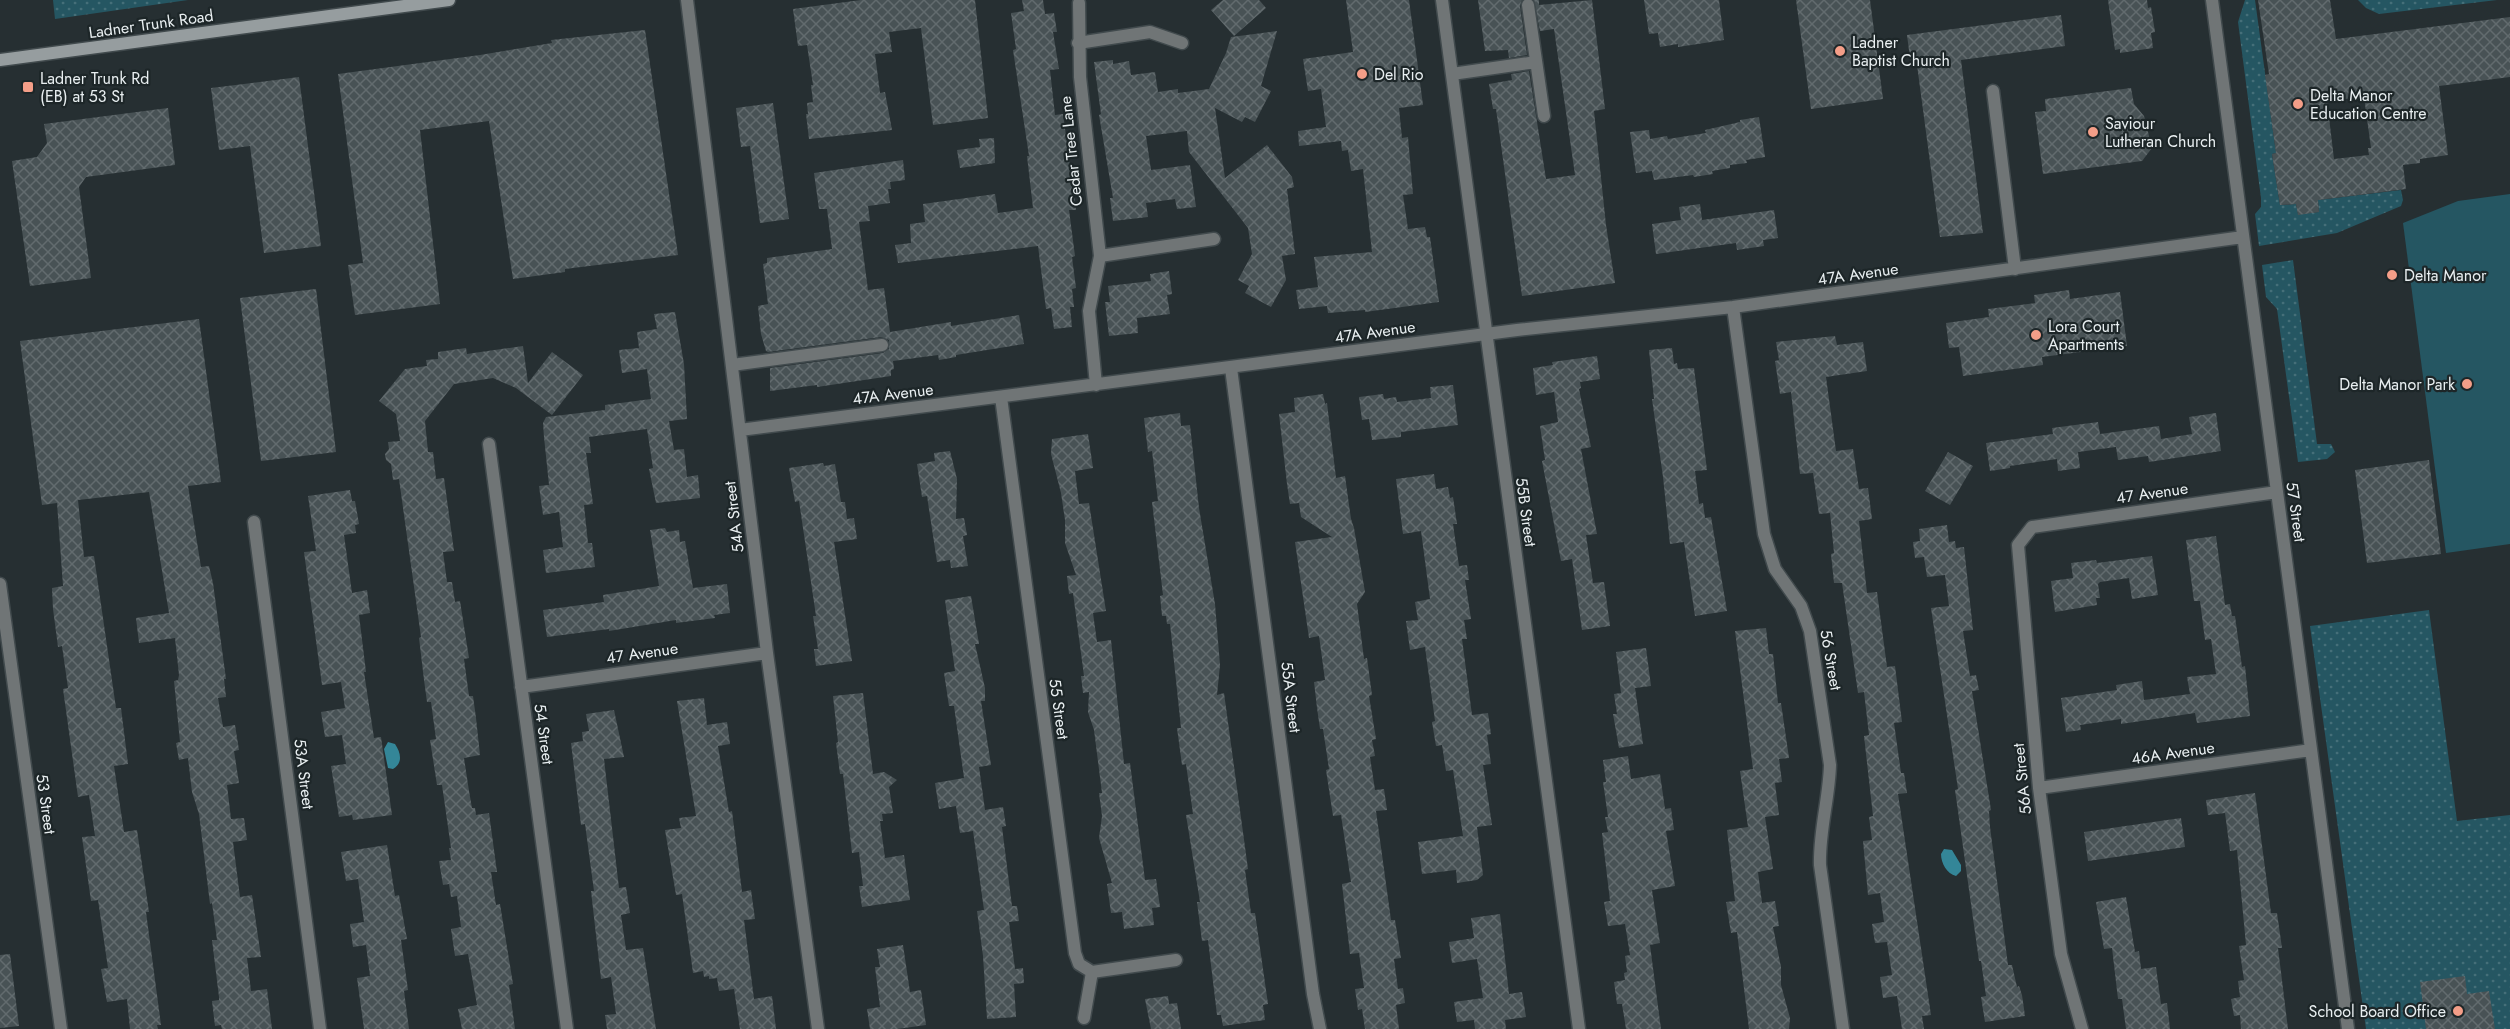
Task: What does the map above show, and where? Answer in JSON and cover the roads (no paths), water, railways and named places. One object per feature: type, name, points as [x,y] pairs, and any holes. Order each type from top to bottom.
[{"type":"main road","name":"Ladner Trunk Road","points":[[0,60],[449,0]]},
{"type":"street","name":"54A Street","points":[[687,0],[767,653],[818,1029]]},
{"type":"street","name":"55B Street","points":[[1442,0],[1579,1029]]},
{"type":"street","name":"57 Street","points":[[2212,0],[2348,1029]]},
{"type":"street","name":"Cedar Tree Lane","points":[[1079,3],[1080,77],[1100,255],[1089,311],[1096,385]]},
{"type":"street","points":[[1528,5],[1544,116]]},
{"type":"street","points":[[1078,43],[1150,32],[1182,43]]},
{"type":"street","points":[[1452,74],[1536,62]]},
{"type":"street","points":[[1993,91],[2014,269]]},
{"type":"street","name":"47A Avenue","points":[[740,430],[1485,335],[1733,307],[2243,237]]},
{"type":"street","points":[[1100,255],[1214,239]]},
{"type":"street","name":"56 Street","points":[[1733,307],[1764,534],[1775,569],[1806,616],[1814,644],[1830,765],[1820,865],[1842,1029]]},
{"type":"street","points":[[732,365],[882,345]]},
{"type":"street","name":"55A Street","points":[[1231,368],[1313,994],[1320,1029]]},
{"type":"street","name":"55 Street","points":[[1000,398],[1075,953],[1079,964],[1092,972]]},
{"type":"street","name":"54 Street","points":[[489,444],[567,1029]]},
{"type":"street","name":"47 Avenue","points":[[2032,527],[2277,492]]},
{"type":"street","name":"53A Street","points":[[254,522],[320,1029]]},
{"type":"street","name":"56A Street","points":[[2032,527],[2018,545],[2039,788],[2061,954],[2082,1029]]},
{"type":"street","name":"53 Street","points":[[0,584],[61,1029]]},
{"type":"street","name":"47 Avenue","points":[[521,687],[767,653]]},
{"type":"street","name":"46A Avenue","points":[[2039,788],[2311,750]]},
{"type":"street","points":[[1084,1018],[1092,972],[1176,960]]},
{"type":"place","name":"Ladner Baptist Church","points":[[1840,51]]},
{"type":"place","name":"Del Rio","points":[[1362,74]]},
{"type":"place","name":"Ladner Trunk Rd (EB) at 53 St","points":[[28,87]]},
{"type":"place","name":"Delta Manor Education Centre","points":[[2298,104]]},
{"type":"place","name":"Saviour Lutheran Church","points":[[2093,132]]},
{"type":"place","name":"Delta Manor","points":[[2392,275]]},
{"type":"place","name":"Lora Court Apartments","points":[[2036,335]]},
{"type":"place","name":"Delta Manor Park","points":[[2467,384]]},
{"type":"place","name":"School Board Office","points":[[2458,1011]]}]
